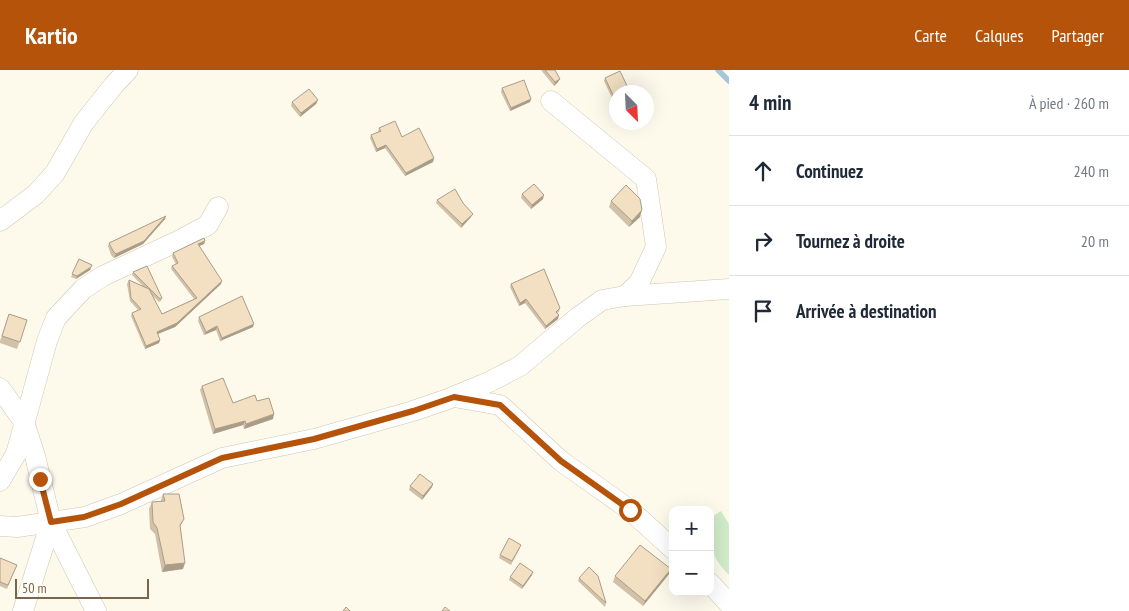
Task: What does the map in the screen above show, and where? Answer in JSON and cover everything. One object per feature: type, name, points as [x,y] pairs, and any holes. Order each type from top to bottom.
[{"type":"street","points":[[0,221],[36,194],[55,173],[83,124],[128,70]]},
{"type":"street","points":[[551,101],[646,180],[656,247],[639,284],[625,296]]},
{"type":"street","points":[[0,481],[16,454],[56,318],[83,289],[103,276],[178,241],[208,224],[218,207]]},
{"type":"street","points":[[0,526],[17,527],[84,517],[121,504],[222,458],[314,439],[413,411],[454,397],[520,366],[577,318],[602,300],[625,296],[729,289]]},
{"type":"street","points":[[0,388],[24,422],[51,522],[96,611]]},
{"type":"street","points":[[454,397],[500,405],[561,461],[630,510],[669,545]]},
{"type":"street","points":[[24,611],[51,522]]},
{"type":"street","points":[[714,587],[729,604]]},
{"type":"green space","points":[[721,511],[729,524],[729,575],[718,562],[714,553],[714,515]]},
{"type":"building","points":[[545,70],[555,70],[560,79],[555,82]]},
{"type":"building","points":[[620,71],[627,85],[609,86],[605,78]]},
{"type":"building","points":[[524,80],[531,99],[511,108],[502,88]]},
{"type":"building","points":[[309,89],[318,100],[301,113],[292,102]]},
{"type":"building","points":[[395,121],[402,137],[419,128],[434,158],[406,173],[386,145],[377,149],[371,135],[381,131],[379,128]]},
{"type":"building","points":[[534,184],[544,195],[532,205],[522,194]]},
{"type":"building","points":[[626,185],[640,199],[642,210],[632,221],[611,201]]},
{"type":"building","points":[[455,189],[463,203],[473,214],[462,224],[437,200]]},
{"type":"building","points":[[166,216],[144,241],[116,254],[113,251],[109,243]]},
{"type":"building","points":[[204,238],[205,241],[198,244],[222,281],[177,323],[157,332],[160,340],[146,346],[132,313],[141,309],[131,298],[129,280],[149,289],[162,314],[197,298],[172,266],[178,263],[173,253]]},
{"type":"building","points":[[79,259],[92,265],[77,276],[72,274]]},
{"type":"building","points":[[147,266],[162,298],[160,299],[133,272]]},
{"type":"building","points":[[544,269],[560,308],[556,312],[559,315],[546,326],[526,299],[520,303],[511,284]]},
{"type":"building","points":[[242,296],[254,324],[222,338],[217,326],[206,332],[199,317]]},
{"type":"building","points":[[9,314],[27,320],[20,342],[2,336]]},
{"type":"building","points":[[223,378],[233,403],[255,395],[257,401],[269,398],[274,414],[246,424],[245,421],[215,429],[202,386]]},
{"type":"building","points":[[420,474],[433,484],[423,496],[410,486]]},
{"type":"building","points":[[163,494],[179,494],[184,519],[180,525],[185,563],[165,565],[157,528],[153,522],[152,502],[165,501]]},
{"type":"building","points":[[509,538],[521,545],[512,561],[500,555]]},
{"type":"building","points":[[640,545],[669,567],[669,571],[645,601],[615,576]]},
{"type":"building","points":[[0,558],[17,565],[8,585],[0,582]]},
{"type":"building","points":[[520,563],[533,572],[523,586],[510,577]]},
{"type":"building","points":[[589,567],[598,576],[606,603],[579,578]]},
{"type":"building","points":[[445,607],[450,611],[442,611]]},
{"type":"waterway","points":[[718,70],[729,81]]},
{"type":"route","points":[[40,479],[51,522],[84,517],[121,504],[222,458],[314,439],[413,411],[454,397],[500,405],[561,461],[630,510]]}]
